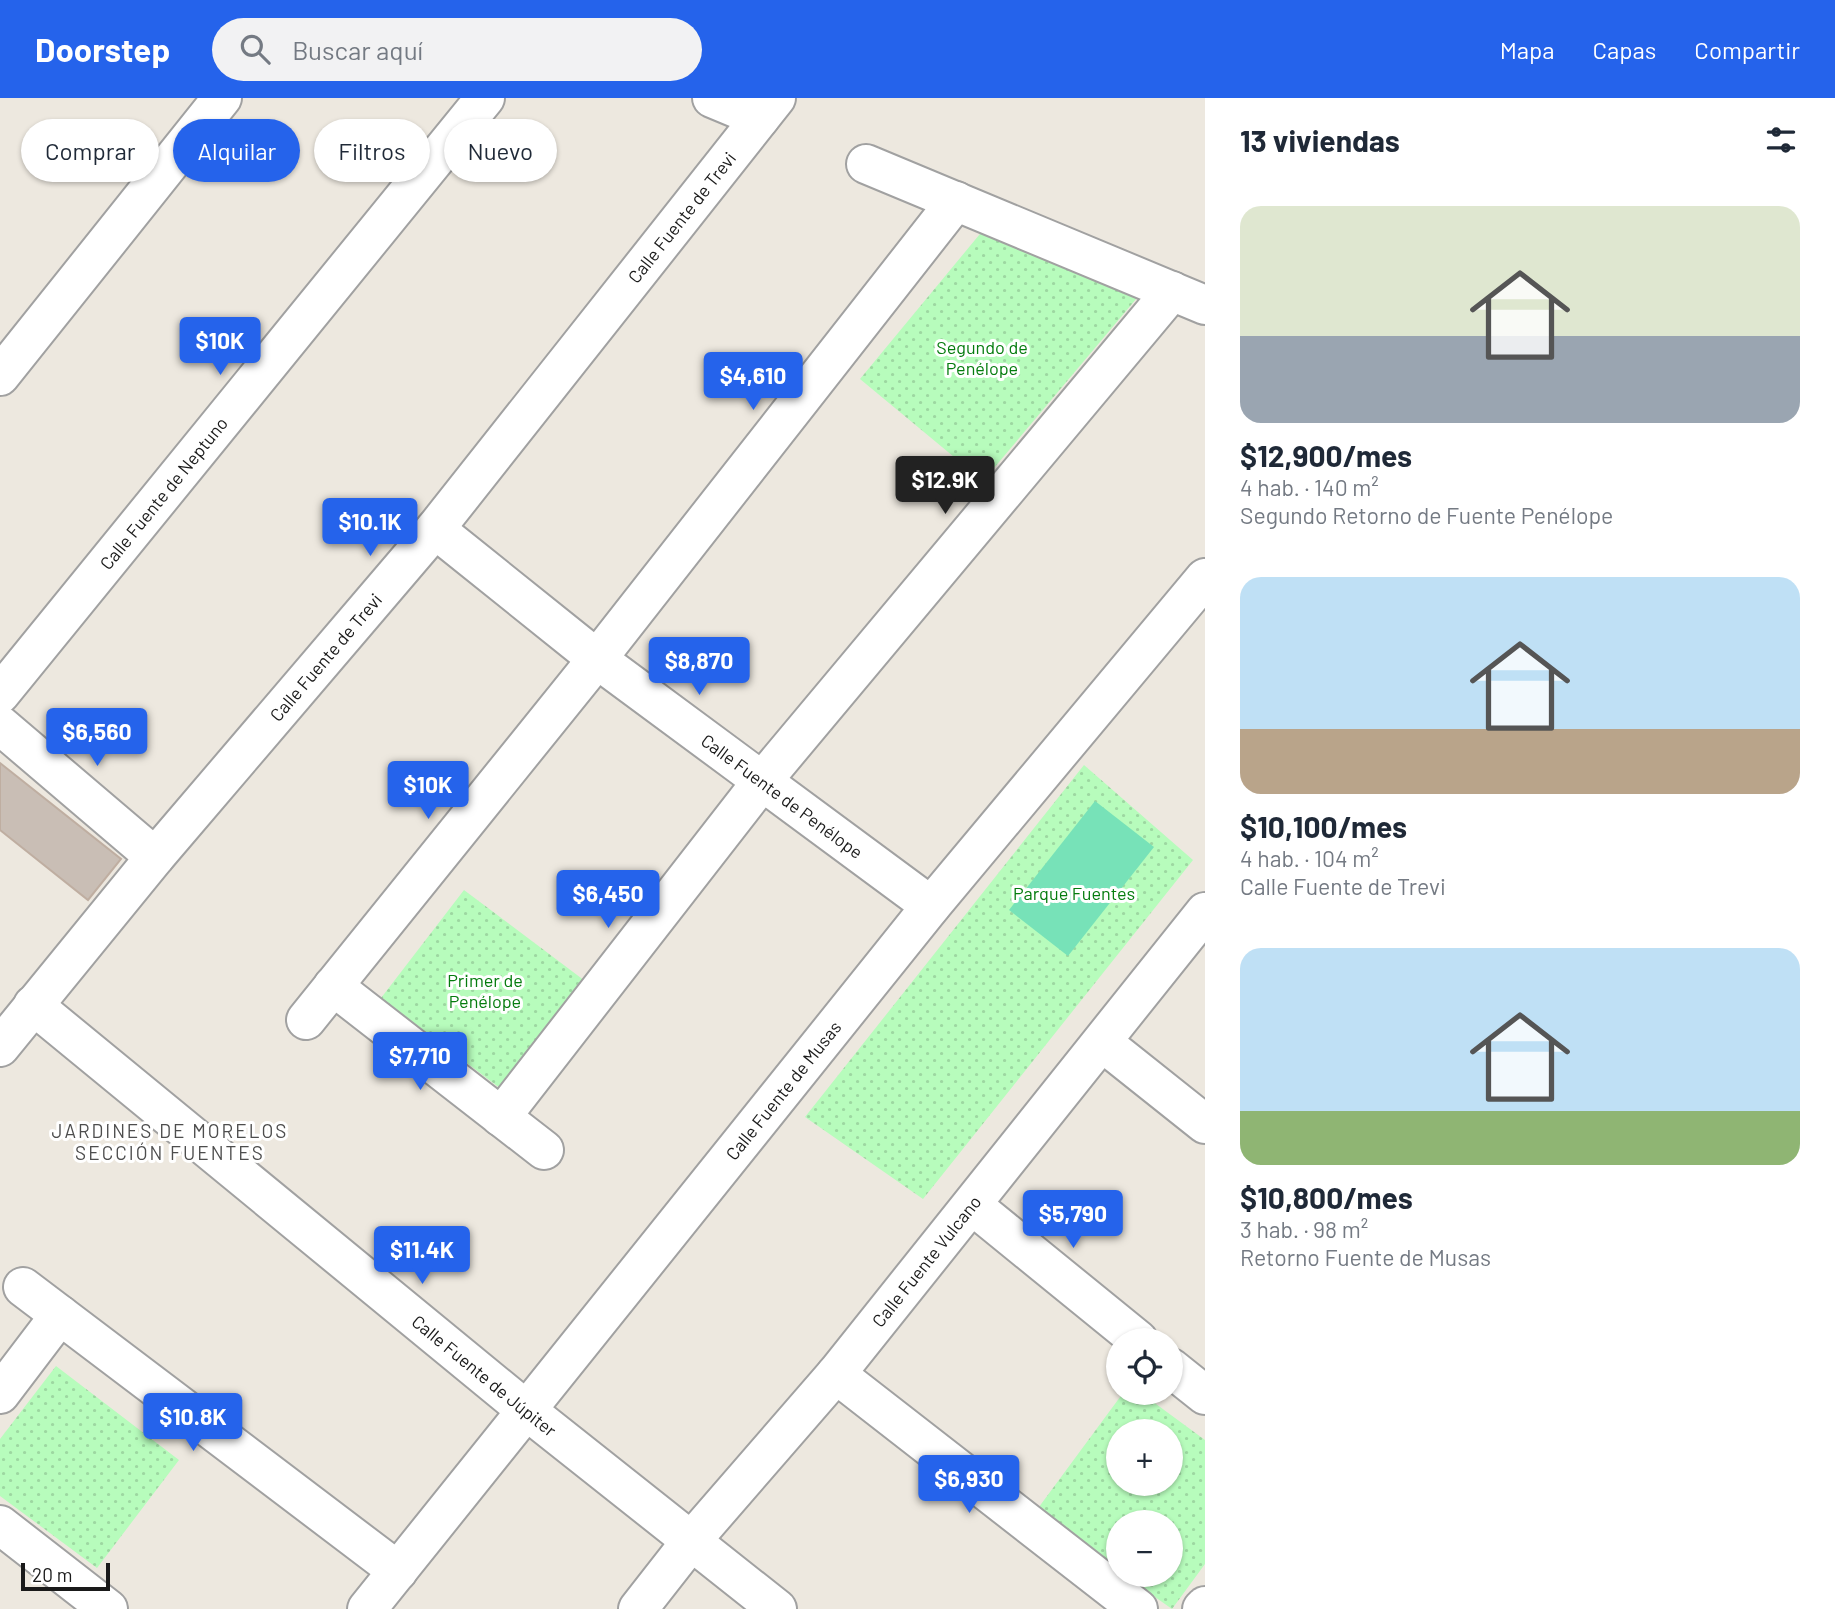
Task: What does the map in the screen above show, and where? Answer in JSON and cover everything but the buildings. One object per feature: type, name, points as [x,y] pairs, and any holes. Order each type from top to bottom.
[{"type":"street","points":[[0,376],[222,98]]},
{"type":"street","name":"Calle Fuente de Neptuno","points":[[0,694],[485,98]]},
{"type":"street","points":[[712,98],[768,108]]},
{"type":"street","name":"Calle Fuente de Trevi","points":[[0,1046],[155,857],[435,529],[768,108]]},
{"type":"street","points":[[501,1117],[763,780],[1188,298],[866,164]]},
{"type":"street","points":[[306,1020],[597,659],[956,201]]},
{"type":"street","name":"Calle Fuente de Penélope","points":[[435,529],[597,659],[931,906]]},
{"type":"street","name":"Calle Fuente de Musas","points":[[368,1609],[931,906],[1205,578]]},
{"type":"street","points":[[0,725],[155,857]]},
{"type":"street","name":"Calle Fuente Vulcano","points":[[638,1609],[692,1540],[836,1374],[1205,912]]},
{"type":"street","points":[[333,986],[544,1150]]},
{"type":"street","name":"Calle Fuente de Júpiter","points":[[33,1005],[526,1410],[777,1609]]},
{"type":"street","points":[[1102,1042],[1205,1124]]},
{"type":"street","points":[[972,1205],[1123,1328]]},
{"type":"street","points":[[23,1287],[398,1571]]},
{"type":"street","points":[[0,1394],[60,1315]]},
{"type":"street","points":[[836,1374],[1138,1609]]},
{"type":"street","points":[[1183,1378],[1205,1395]]},
{"type":"street","points":[[0,1525],[108,1609]]},
{"type":"green space","name":"Segundo de Penélope","points":[[989,223],[1142,292],[983,481],[860,379]]},
{"type":"green space","name":"Parque Fuentes","points":[[1084,765],[1193,860],[923,1199],[805,1117]]},
{"type":"green space","points":[[1095,801],[1154,847],[1068,956],[1009,910]]},
{"type":"green space","name":"Primer de Penélope","points":[[464,890],[589,984],[505,1092],[381,998]]},
{"type":"green space","points":[[56,1366],[179,1460],[97,1568],[0,1496],[0,1439]]},
{"type":"green space","points":[[1114,1405],[1157,1405],[1176,1419],[1106,1419],[1106,1496],[1183,1496],[1183,1424],[1205,1440],[1205,1564],[1172,1609],[1141,1587],[1183,1587],[1183,1510],[1106,1510],[1106,1562],[1036,1511]]},
{"type":"district","name":"JARDINES DE MORELOS SECCIÓN FUENTES","points":[[170,1141]]}]
